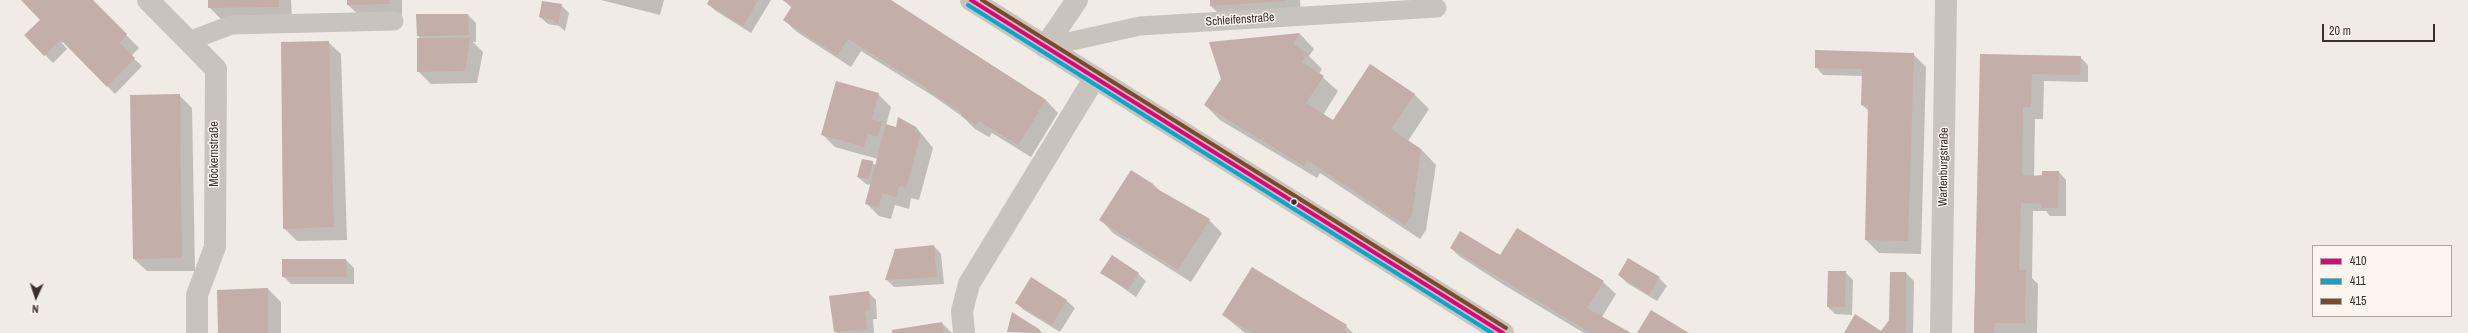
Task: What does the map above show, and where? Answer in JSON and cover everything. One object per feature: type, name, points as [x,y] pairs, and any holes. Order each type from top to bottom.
[{"type":"street","name":"Möckernstraße","points":[[148,0],[216,69],[215,247],[197,295],[197,333]]},
{"type":"street","points":[[971,0],[1094,79],[1503,333]]},
{"type":"street","points":[[1046,47],[1077,0]]},
{"type":"street","name":"Wartenburgstraße","points":[[1941,333],[1946,0]]},
{"type":"street","points":[[964,333],[962,311],[969,284],[1094,79]]},
{"type":"lane","name":"Schleifenstraße","points":[[1046,47],[1140,26],[1437,8]]},
{"type":"lane","points":[[189,41],[231,25],[394,21]]},
{"type":"building","points":[[21,0],[93,0],[127,34],[120,43],[135,58],[107,87],[61,40],[44,56],[24,35],[40,20]]},
{"type":"building","points":[[208,0],[279,0],[279,7],[208,8]]},
{"type":"building","points":[[347,0],[389,0],[390,4],[347,5]]},
{"type":"building","points":[[709,0],[758,0],[743,26],[707,4]]},
{"type":"building","points":[[783,0],[891,0],[1046,100],[1018,145],[979,121],[976,125],[961,116],[962,113],[926,89],[927,88],[848,39],[837,55],[783,20],[792,6]]},
{"type":"building","points":[[1210,0],[1286,0],[1286,1],[1210,6]]},
{"type":"building","points":[[542,1],[562,4],[558,24],[554,23],[554,20],[539,17]]},
{"type":"building","points":[[416,14],[468,14],[469,35],[417,36]]},
{"type":"building","points":[[1300,33],[1293,44],[1308,54],[1302,62],[1324,76],[1306,103],[1333,120],[1370,64],[1415,94],[1391,129],[1421,149],[1412,215],[1405,225],[1307,160],[1304,166],[1204,105],[1221,79],[1209,42]]},
{"type":"building","points":[[417,38],[470,38],[465,71],[417,72]]},
{"type":"building","points":[[329,41],[334,227],[283,229],[281,42]]},
{"type":"building","points":[[1815,50],[1914,53],[1908,241],[1865,240],[1868,106],[1861,105],[1862,69],[1815,68]]},
{"type":"building","points":[[1980,54],[2081,56],[2080,75],[2032,74],[2031,107],[2023,107],[2022,175],[2042,176],[2042,171],[2059,171],[2058,208],[2041,208],[2041,204],[2021,203],[2019,270],[2026,270],[2025,323],[1995,323],[1994,333],[1974,333]]},
{"type":"building","points":[[836,81],[879,93],[872,119],[882,122],[878,137],[868,134],[864,147],[821,135]]},
{"type":"building","points":[[180,94],[182,258],[133,259],[130,95]]},
{"type":"building","points":[[898,117],[916,127],[915,132],[921,134],[906,188],[899,186],[896,197],[882,193],[879,207],[865,204],[886,124],[896,127]]},
{"type":"building","points":[[862,159],[873,161],[869,179],[857,177]]},
{"type":"building","points":[[1131,170],[1153,184],[1152,186],[1210,219],[1178,270],[1099,220]]},
{"type":"building","points":[[1517,228],[1604,281],[1587,308],[1631,333],[1591,333],[1450,248],[1460,231],[1500,255]]},
{"type":"building","points":[[934,245],[937,277],[885,280],[895,249]]},
{"type":"building","points":[[1112,255],[1139,273],[1128,290],[1100,273]]},
{"type":"building","points":[[1628,258],[1660,277],[1649,295],[1618,275]]},
{"type":"building","points":[[282,259],[346,259],[347,277],[282,277]]},
{"type":"building","points":[[1252,267],[1347,325],[1344,330],[1348,333],[1252,333],[1222,315]]},
{"type":"building","points":[[1828,271],[1846,271],[1845,307],[1827,307]]},
{"type":"building","points":[[1890,272],[1906,272],[1906,330],[1904,333],[1844,333],[1855,314],[1881,331],[1889,320]]},
{"type":"building","points":[[1031,277],[1067,300],[1052,325],[1015,303]]},
{"type":"building","points":[[268,288],[268,333],[218,333],[217,290]]},
{"type":"building","points":[[869,291],[870,311],[865,312],[867,329],[834,332],[829,296]]},
{"type":"building","points":[[1651,310],[1689,333],[1637,333]]},
{"type":"building","points":[[1012,312],[1039,329],[1040,333],[1007,332]]},
{"type":"building","points":[[942,322],[944,333],[892,333],[892,330]]},
{"type":"transit line","name":"410","points":[[971,0],[1503,333]]},
{"type":"transit line","name":"415","points":[[982,0],[1506,328]]},
{"type":"transit line","name":"411","points":[[968,5],[1492,333]]}]
